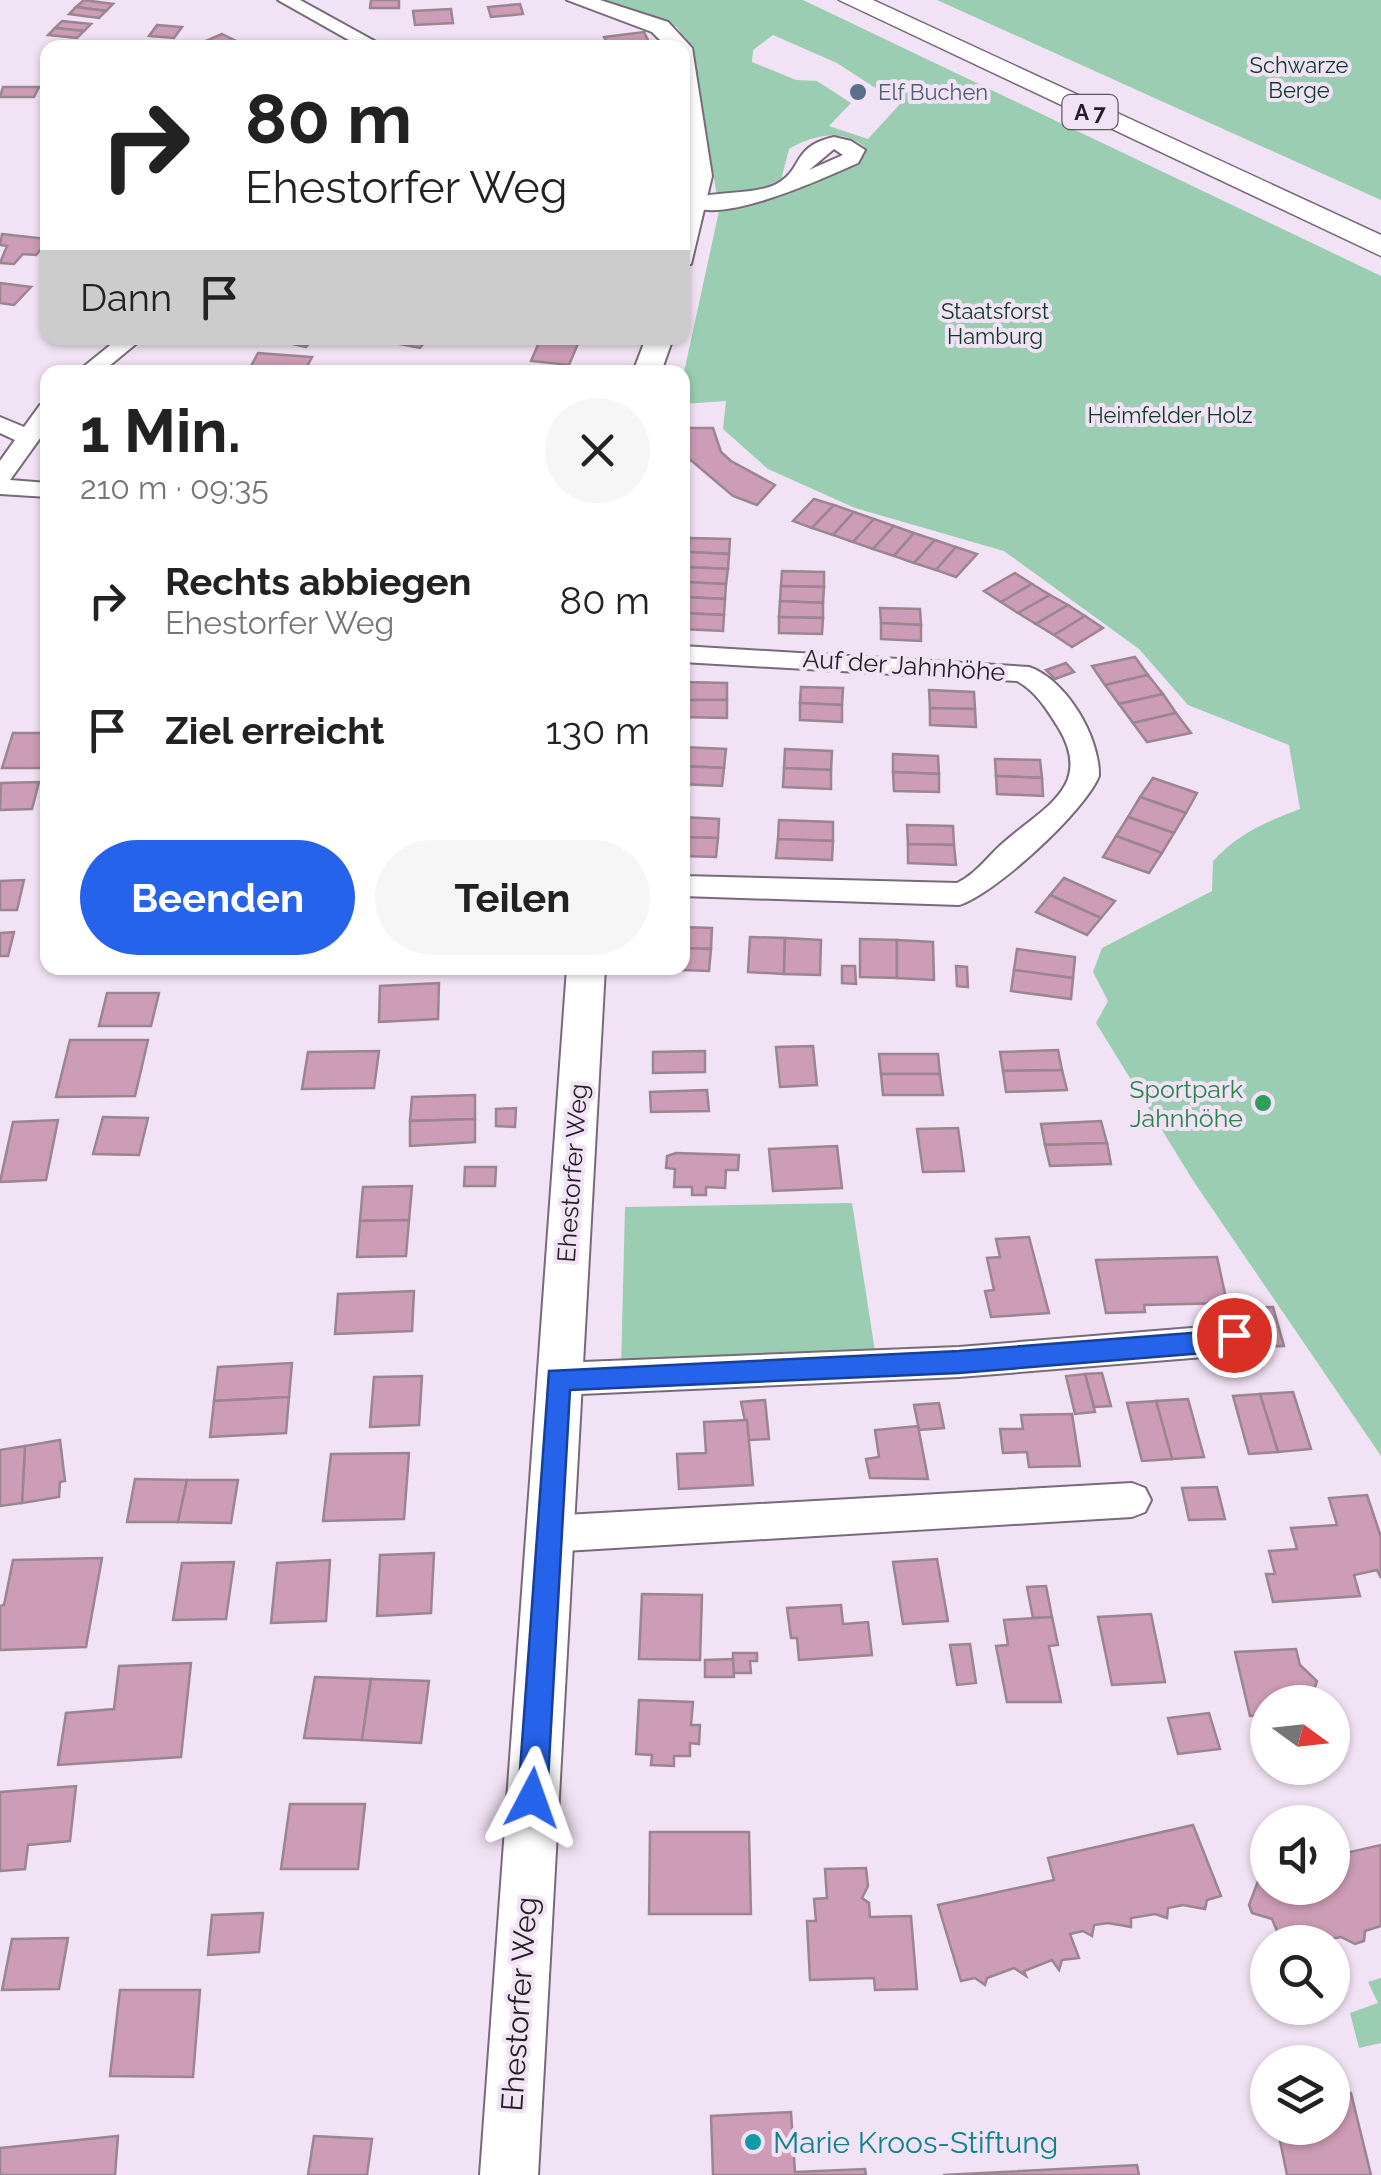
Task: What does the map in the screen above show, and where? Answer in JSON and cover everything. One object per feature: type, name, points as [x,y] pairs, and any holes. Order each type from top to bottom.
[{"type":"highway","name":"A 7","points":[[852,0],[1381,247]]},
{"type":"highway","name":"A 7","points":[[908,0],[1381,217]]},
{"type":"main road","points":[[578,0],[660,27],[672,40]]},
{"type":"main road","points":[[690,107],[700,176],[690,230]]},
{"type":"main road","name":"Ehestorfer Weg","points":[[508,2175],[586,975]]},
{"type":"street","points":[[288,0],[363,40]]},
{"type":"street","points":[[698,203],[747,199],[791,185]]},
{"type":"street","points":[[97,365],[123,345]]},
{"type":"street","points":[[0,478],[40,421]]},
{"type":"street","points":[[0,424],[28,437]]},
{"type":"street","points":[[0,487],[40,490]]},
{"type":"street","name":"Auf der Jahnhöhe","points":[[690,654],[837,660],[1030,676],[1076,730],[1085,758],[1084,776],[1071,804],[1016,846],[978,888],[959,894],[690,886]]},
{"type":"street","points":[[558,1379],[959,1362],[1204,1342],[1234,1335]]},
{"type":"street","points":[[548,1534],[1132,1500]]},
{"type":"green space","name":"Staatsforst Hamburg","points":[[599,0],[803,0],[1381,276],[1381,1456],[1194,1182],[1096,1023],[1108,1001],[1093,972],[1102,948],[1212,891],[1213,861],[1223,851],[1254,829],[1300,809],[1289,745],[1188,705],[1139,649],[1004,551],[855,508],[768,469],[723,429],[726,401],[690,404],[690,365],[686,365],[719,211],[850,168],[866,148],[838,136],[808,140],[789,149],[781,180],[744,194],[717,197],[695,58],[690,40],[685,40],[677,27]],"holes":[[[773,35],[837,63],[900,104],[868,139],[829,126],[851,103],[817,81],[796,80],[752,62],[753,50]]]},
{"type":"green space","name":"Schwarze Berge","points":[[937,0],[1381,0],[1381,200]]},
{"type":"green space","points":[[852,1203],[876,1358],[621,1369],[625,1207]]},
{"type":"green space","points":[[1381,1978],[1381,2043],[1359,2048],[1350,2013],[1378,2003],[1368,1982]]},
{"type":"building","points":[[84,0],[113,4],[106,11],[76,7]]},
{"type":"building","points":[[371,0],[399,0],[399,8],[370,8]]},
{"type":"building","points":[[520,4],[523,14],[491,17],[488,7]]},
{"type":"building","points":[[76,7],[106,11],[99,18],[69,14]]},
{"type":"building","points":[[451,9],[453,23],[415,25],[413,11]]},
{"type":"building","points":[[62,21],[91,24],[84,31],[55,28]]},
{"type":"building","points":[[157,25],[182,27],[174,38],[149,36]]},
{"type":"building","points":[[55,28],[84,31],[77,38],[48,35]]},
{"type":"building","points":[[644,32],[648,40],[606,40],[604,37]]},
{"type":"building","points":[[222,34],[234,40],[208,40]]},
{"type":"building","points":[[3,87],[39,87],[34,97],[0,97]]},
{"type":"building","points":[[2,234],[40,238],[36,255],[23,254],[14,264],[0,263],[7,246],[0,245]]},
{"type":"building","points":[[0,283],[31,287],[14,305],[0,303]]},
{"type":"building","points":[[538,345],[577,345],[569,365],[531,361]]},
{"type":"building","points":[[258,353],[312,357],[308,365],[252,365]]},
{"type":"building","points":[[690,428],[713,428],[721,452],[775,485],[757,505],[733,496],[690,459]]},
{"type":"building","points":[[814,499],[834,505],[812,528],[793,521]]},
{"type":"building","points":[[834,505],[854,512],[833,535],[812,528]]},
{"type":"building","points":[[854,512],[874,519],[853,542],[833,535]]},
{"type":"building","points":[[874,519],[894,526],[873,549],[853,542]]},
{"type":"building","points":[[894,526],[914,533],[894,556],[873,549]]},
{"type":"building","points":[[914,533],[935,540],[914,563],[894,556]]},
{"type":"building","points":[[690,538],[730,539],[729,554],[690,552]]},
{"type":"building","points":[[935,540],[956,547],[936,570],[914,563]]},
{"type":"building","points":[[956,547],[977,554],[956,577],[936,570]]},
{"type":"building","points":[[690,552],[729,554],[728,569],[690,567]]},
{"type":"building","points":[[690,567],[728,569],[726,584],[690,582]]},
{"type":"building","points":[[782,571],[824,572],[824,587],[781,586]]},
{"type":"building","points":[[1015,573],[1032,584],[1001,602],[984,591]]},
{"type":"building","points":[[690,582],[726,584],[725,599],[690,597]]},
{"type":"building","points":[[1032,584],[1050,595],[1018,613],[1001,602]]},
{"type":"building","points":[[781,586],[824,587],[823,603],[780,601]]},
{"type":"building","points":[[1050,595],[1068,605],[1036,624],[1018,613]]},
{"type":"building","points":[[690,597],[725,599],[724,615],[690,613]]},
{"type":"building","points":[[780,601],[823,603],[823,618],[779,617]]},
{"type":"building","points":[[1068,605],[1085,616],[1054,635],[1036,624]]},
{"type":"building","points":[[880,608],[920,609],[921,625],[881,623]]},
{"type":"building","points":[[690,613],[724,615],[723,631],[690,629]]},
{"type":"building","points":[[1085,616],[1103,628],[1072,647],[1054,635]]},
{"type":"building","points":[[779,617],[823,618],[822,634],[779,633]]},
{"type":"building","points":[[881,623],[921,625],[921,641],[881,639]]},
{"type":"building","points":[[1135,657],[1148,675],[1105,685],[1092,666]]},
{"type":"building","points":[[1066,663],[1074,672],[1055,679],[1046,670]]},
{"type":"building","points":[[1148,675],[1163,694],[1119,704],[1105,685]]},
{"type":"building","points":[[690,682],[727,683],[727,700],[690,700]]},
{"type":"building","points":[[801,687],[843,688],[842,705],[800,703]]},
{"type":"building","points":[[929,690],[974,692],[975,709],[930,708]]},
{"type":"building","points":[[1163,694],[1176,713],[1133,723],[1119,704]]},
{"type":"building","points":[[690,700],[727,700],[727,718],[690,717]]},
{"type":"building","points":[[800,703],[842,705],[842,722],[800,720]]},
{"type":"building","points":[[930,708],[975,709],[976,727],[930,725]]},
{"type":"building","points":[[1176,713],[1191,733],[1147,742],[1133,723]]},
{"type":"building","points":[[13,733],[40,733],[40,768],[2,768]]},
{"type":"building","points":[[690,747],[726,749],[724,768],[690,766]]},
{"type":"building","points":[[785,749],[832,751],[831,770],[784,768]]},
{"type":"building","points":[[893,754],[938,756],[939,774],[893,772]]},
{"type":"building","points":[[995,759],[1040,760],[1042,778],[996,776]]},
{"type":"building","points":[[690,766],[724,768],[722,786],[690,784]]},
{"type":"building","points":[[784,768],[831,770],[831,789],[783,787]]},
{"type":"building","points":[[893,772],[939,774],[939,792],[894,791]]},
{"type":"building","points":[[996,776],[1042,778],[1043,796],[997,794]]},
{"type":"building","points":[[1153,778],[1197,793],[1186,813],[1140,797]]},
{"type":"building","points":[[39,782],[32,809],[0,810],[1,783]]},
{"type":"building","points":[[1140,797],[1186,813],[1174,833],[1128,817]]},
{"type":"building","points":[[690,817],[719,819],[718,838],[690,837]]},
{"type":"building","points":[[1128,817],[1174,833],[1162,853],[1116,836]]},
{"type":"building","points":[[779,820],[833,822],[833,841],[778,839]]},
{"type":"building","points":[[907,825],[953,826],[954,845],[908,844]]},
{"type":"building","points":[[1116,836],[1162,853],[1149,873],[1103,857]]},
{"type":"building","points":[[690,837],[718,838],[716,857],[690,856]]},
{"type":"building","points":[[778,839],[833,841],[832,860],[776,858]]},
{"type":"building","points":[[908,844],[954,845],[956,865],[908,863]]},
{"type":"building","points":[[1064,878],[1115,901],[1101,918],[1050,895]]},
{"type":"building","points":[[24,880],[17,910],[0,910],[0,881]]},
{"type":"building","points":[[1050,895],[1101,918],[1087,935],[1036,912]]},
{"type":"building","points":[[690,927],[712,928],[711,949],[690,948]]},
{"type":"building","points":[[14,932],[8,956],[0,956],[0,933]]},
{"type":"building","points":[[750,937],[785,938],[784,974],[748,972]]},
{"type":"building","points":[[785,938],[821,940],[820,975],[784,974]]},
{"type":"building","points":[[860,939],[897,940],[897,978],[860,977]]},
{"type":"building","points":[[897,940],[933,942],[934,980],[897,978]]},
{"type":"building","points":[[690,948],[711,949],[709,971],[690,970]]},
{"type":"building","points":[[1017,949],[1075,957],[1073,978],[1014,970]]},
{"type":"building","points":[[842,966],[855,966],[856,984],[842,983]]},
{"type":"building","points":[[956,966],[967,967],[968,987],[957,986]]},
{"type":"building","points":[[1014,970],[1073,978],[1071,999],[1011,991]]},
{"type":"building","points":[[439,983],[438,1019],[379,1022],[380,986]]},
{"type":"building","points":[[107,993],[159,993],[151,1026],[99,1026]]},
{"type":"building","points":[[70,1040],[148,1040],[135,1096],[56,1097]]},
{"type":"building","points":[[813,1046],[817,1085],[780,1087],[776,1047]]},
{"type":"building","points":[[1058,1050],[1062,1070],[1003,1071],[1000,1052]]},
{"type":"building","points":[[379,1051],[374,1088],[302,1089],[308,1052]]},
{"type":"building","points":[[705,1051],[705,1072],[653,1073],[653,1052]]},
{"type":"building","points":[[879,1054],[938,1054],[940,1074],[881,1074]]},
{"type":"building","points":[[1062,1070],[1067,1090],[1006,1092],[1003,1071]]},
{"type":"building","points":[[881,1074],[940,1074],[943,1095],[883,1095]]},
{"type":"building","points":[[707,1090],[709,1111],[651,1112],[650,1092]]},
{"type":"building","points":[[475,1095],[475,1119],[410,1121],[412,1097]]},
{"type":"building","points":[[516,1108],[515,1127],[496,1126],[496,1109]]},
{"type":"building","points":[[103,1117],[148,1118],[139,1155],[93,1154]]},
{"type":"building","points":[[475,1119],[475,1142],[410,1146],[410,1121]]},
{"type":"building","points":[[58,1120],[46,1180],[0,1182],[13,1122]]},
{"type":"building","points":[[1101,1121],[1107,1143],[1045,1145],[1041,1124]]},
{"type":"building","points":[[958,1128],[964,1171],[923,1172],[917,1129]]},
{"type":"building","points":[[1107,1143],[1111,1164],[1050,1166],[1045,1145]]},
{"type":"building","points":[[837,1146],[842,1188],[773,1191],[769,1149]]},
{"type":"building","points":[[739,1155],[738,1170],[726,1170],[725,1188],[706,1187],[706,1195],[692,1195],[692,1187],[674,1187],[675,1169],[666,1168],[667,1156]]},
{"type":"building","points":[[465,1167],[496,1167],[495,1186],[464,1186]]},
{"type":"building","points":[[412,1186],[409,1220],[360,1221],[363,1187]]},
{"type":"building","points":[[409,1220],[406,1256],[357,1257],[360,1221]]},
{"type":"building","points":[[1029,1237],[1049,1313],[991,1317],[985,1291],[994,1290],[987,1258],[1000,1257],[996,1239]]},
{"type":"building","points":[[1217,1257],[1227,1303],[1144,1305],[1145,1312],[1106,1313],[1096,1260]]},
{"type":"building","points":[[414,1291],[412,1331],[335,1334],[338,1294]]},
{"type":"building","points":[[1273,1307],[1284,1346],[1253,1347],[1243,1308]]},
{"type":"building","points":[[292,1363],[289,1397],[214,1401],[218,1367]]},
{"type":"building","points":[[1102,1373],[1111,1406],[1094,1407],[1085,1374]]},
{"type":"building","points":[[1085,1374],[1095,1412],[1075,1414],[1066,1376]]},
{"type":"building","points":[[422,1376],[419,1425],[370,1427],[374,1377]]},
{"type":"building","points":[[1293,1392],[1311,1449],[1278,1452],[1260,1394]]},
{"type":"building","points":[[1260,1394],[1278,1452],[1249,1454],[1233,1396]]},
{"type":"building","points":[[289,1397],[286,1433],[210,1437],[214,1401]]},
{"type":"building","points":[[1188,1399],[1204,1457],[1172,1459],[1156,1401]]},
{"type":"building","points":[[765,1400],[769,1439],[749,1440],[741,1402]]},
{"type":"building","points":[[1156,1401],[1172,1459],[1142,1461],[1127,1403]]},
{"type":"building","points":[[939,1403],[944,1428],[919,1430],[914,1405]]},
{"type":"building","points":[[1072,1414],[1080,1466],[1029,1467],[1027,1452],[1003,1453],[1000,1429],[1023,1429],[1021,1415]]},
{"type":"building","points":[[747,1420],[753,1485],[679,1489],[677,1454],[706,1453],[704,1422]]},
{"type":"building","points":[[918,1426],[928,1479],[870,1478],[866,1459],[879,1457],[875,1430]]},
{"type":"building","points":[[60,1440],[65,1481],[60,1482],[59,1497],[22,1503],[25,1446]]},
{"type":"building","points":[[25,1446],[22,1503],[0,1506],[0,1450]]},
{"type":"building","points":[[409,1453],[404,1519],[323,1521],[331,1454]]},
{"type":"building","points":[[135,1479],[187,1480],[178,1522],[127,1522]]},
{"type":"building","points":[[187,1480],[238,1480],[231,1523],[178,1522]]},
{"type":"building","points":[[1217,1487],[1225,1519],[1189,1520],[1182,1488]]},
{"type":"building","points":[[1367,1495],[1381,1537],[1381,1578],[1377,1570],[1354,1575],[1360,1596],[1273,1602],[1266,1574],[1275,1574],[1269,1551],[1297,1549],[1291,1528],[1337,1525],[1329,1498]]},
{"type":"building","points":[[434,1553],[431,1613],[377,1616],[380,1555]]},
{"type":"building","points":[[102,1558],[86,1647],[0,1650],[0,1606],[4,1605],[13,1560]]},
{"type":"building","points":[[937,1559],[948,1621],[903,1624],[893,1562]]},
{"type":"building","points":[[330,1560],[326,1621],[271,1623],[277,1563]]},
{"type":"building","points":[[234,1562],[226,1619],[173,1620],[182,1563]]},
{"type":"building","points":[[1046,1586],[1052,1617],[1033,1618],[1027,1587]]},
{"type":"building","points":[[642,1594],[702,1595],[700,1660],[639,1659]]},
{"type":"building","points":[[841,1605],[843,1624],[868,1622],[872,1655],[799,1660],[787,1608]]},
{"type":"building","points":[[1151,1614],[1165,1682],[1112,1685],[1098,1617]]},
{"type":"building","points":[[1052,1617],[1058,1645],[1049,1646],[1061,1702],[1007,1702],[996,1646],[1008,1645],[1004,1620]]},
{"type":"building","points":[[970,1644],[976,1683],[957,1685],[950,1645]]},
{"type":"building","points":[[1296,1649],[1300,1665],[1317,1681],[1316,1685],[1250,1685],[1250,1716],[1235,1652]]},
{"type":"building","points":[[733,1653],[757,1653],[757,1661],[750,1661],[751,1673],[733,1673]]},
{"type":"building","points":[[733,1659],[734,1677],[705,1677],[705,1660]]},
{"type":"building","points":[[191,1663],[181,1757],[58,1765],[66,1713],[114,1709],[119,1666]]},
{"type":"building","points":[[315,1677],[371,1679],[362,1740],[304,1738]]},
{"type":"building","points":[[371,1679],[429,1681],[421,1743],[362,1740]]},
{"type":"building","points":[[639,1700],[693,1702],[691,1725],[700,1725],[699,1744],[690,1743],[690,1756],[674,1756],[674,1766],[651,1765],[652,1755],[636,1754]]},
{"type":"building","points":[[1209,1713],[1220,1749],[1178,1754],[1168,1718]]},
{"type":"building","points":[[76,1786],[70,1841],[28,1845],[25,1869],[0,1871],[0,1792]]},
{"type":"building","points":[[290,1804],[365,1804],[358,1869],[281,1869]]},
{"type":"building","points":[[1193,1825],[1221,1896],[1207,1900],[1205,1909],[1183,1905],[1168,1908],[1167,1918],[1155,1914],[1131,1918],[1131,1927],[1108,1923],[1094,1925],[1092,1936],[1083,1931],[1070,1934],[1079,1958],[1062,1960],[1059,1970],[1052,1960],[1024,1971],[1026,1976],[1014,1968],[987,1978],[985,1985],[975,1978],[961,1981],[938,1905],[1054,1880],[1048,1858]]},
{"type":"building","points":[[650,1832],[749,1832],[751,1914],[649,1914]]},
{"type":"building","points":[[1381,1845],[1381,1926],[1365,1931],[1364,1941],[1350,1942],[1350,1925],[1274,1925],[1272,1919],[1252,1913],[1250,1902],[1350,1905],[1350,1852]]},
{"type":"building","points":[[866,1868],[868,1886],[862,1898],[869,1903],[870,1917],[911,1916],[917,1989],[875,1990],[874,1978],[810,1980],[807,1921],[816,1921],[814,1899],[827,1898],[825,1869]]},
{"type":"building","points":[[263,1913],[259,1952],[208,1955],[212,1915]]},
{"type":"building","points":[[68,1938],[59,1989],[2,1990],[12,1939]]},
{"type":"building","points":[[120,1990],[200,1990],[193,2077],[110,2076]]},
{"type":"building","points":[[1350,2093],[1371,2175],[1287,2175],[1281,2145],[1350,2145]]},
{"type":"building","name":"Marie Kroos-Stiftung","points":[[791,2112],[795,2172],[865,2169],[866,2175],[713,2175],[711,2116]]},
{"type":"building","points":[[118,2136],[115,2175],[0,2175],[0,2148]]},
{"type":"building","points":[[314,2136],[372,2139],[367,2175],[308,2175]]},
{"type":"building","name":"Marie Kroos-Stiftung","points":[[1137,2165],[1139,2175],[943,2175]]},
{"type":"place","name":"Elf Buchen","points":[[858,92]]},
{"type":"place","name":"Sportpark Jahnhöhe","points":[[1263,1103]]},
{"type":"place","name":"Marie Kroos-Stiftung","points":[[753,2142]]},
{"type":"route","points":[[532,1798],[558,1379],[959,1362],[1204,1342],[1234,1335]]},
{"type":"park label","name":"Heimfelder Holz","points":[[1170,415]]}]
